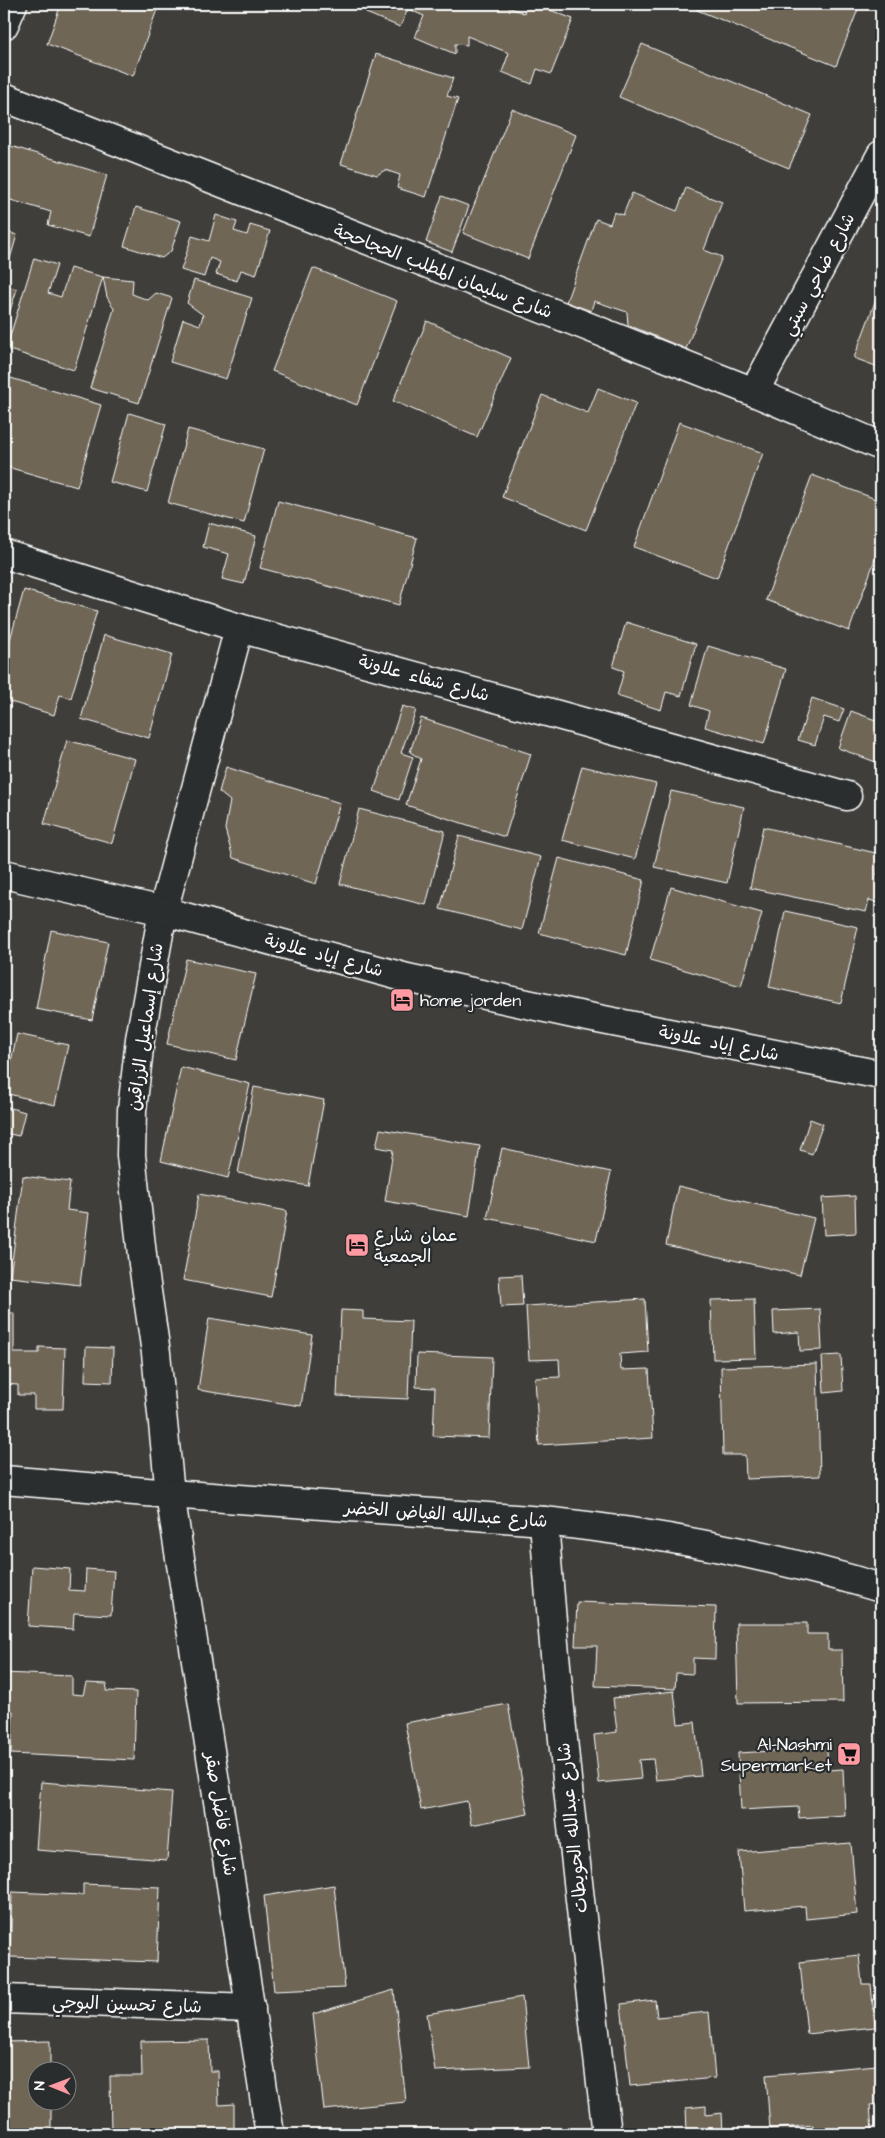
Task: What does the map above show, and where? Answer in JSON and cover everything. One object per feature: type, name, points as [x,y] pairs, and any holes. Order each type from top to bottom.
[{"type":"street","points":[[4,25],[13,4]]},
{"type":"street","name":"شارع سليمان المطلب الحجاحجة","points":[[4,97],[754,392],[881,446]]},
{"type":"street","name":"شارع ضاحي سبتي","points":[[754,392],[881,155]]},
{"type":"street","name":"شارع شفاء علاونة","points":[[4,554],[239,628],[568,717],[846,796]]},
{"type":"street","name":"شارع إسماعيل الزراقين","points":[[170,1494],[156,1354],[143,1264],[131,1155],[132,1110],[140,1039],[163,911],[239,628]]},
{"type":"street","name":"شارع إياد علاونة","points":[[4,874],[163,911],[407,978],[578,1015],[881,1075]]},
{"type":"street","name":"شارع عبدالله الفياض الخضر","points":[[4,1480],[544,1521],[668,1537],[745,1552],[831,1573],[881,1588]]},
{"type":"street","name":"شارع فاضل صقر","points":[[170,1494],[270,2134]]},
{"type":"street","name":"شارع عبدالله الحويطات","points":[[544,1521],[556,1679],[567,1790],[606,2134]]},
{"type":"street","name":"شارع تحسين البوجي","points":[[4,1999],[251,2008]]},
{"type":"building","points":[[61,4],[159,4],[133,76],[47,44]]},
{"type":"building","points":[[370,4],[508,4],[508,7],[524,13],[527,4],[535,4],[573,19],[551,74],[537,69],[532,84],[502,72],[509,53],[467,36],[467,45],[455,44],[455,54],[415,37],[424,16],[408,9],[400,27],[366,13]]},
{"type":"building","points":[[700,4],[860,4],[836,66],[697,10]]},
{"type":"building","points":[[642,44],[812,115],[789,168],[619,97]]},
{"type":"building","points":[[376,54],[453,78],[447,96],[458,99],[426,197],[397,188],[400,175],[385,170],[377,175],[341,164]]},
{"type":"building","points":[[512,109],[576,135],[528,259],[463,233]]},
{"type":"building","points":[[4,144],[107,175],[89,237],[48,225],[51,212],[4,198]]},
{"type":"building","points":[[686,188],[722,202],[704,250],[722,257],[686,349],[628,325],[627,312],[594,301],[591,311],[566,302],[596,219],[610,224],[614,212],[623,215],[632,193],[677,211]]},
{"type":"building","points":[[442,196],[469,206],[452,252],[426,242]]},
{"type":"building","points":[[136,207],[181,221],[171,251],[162,258],[124,246]]},
{"type":"building","points":[[216,215],[237,222],[234,231],[247,235],[250,225],[270,231],[256,275],[241,270],[237,281],[216,274],[220,262],[210,258],[204,277],[181,270],[192,236],[209,241]]},
{"type":"building","points":[[4,231],[17,235],[4,279]]},
{"type":"building","points":[[34,258],[57,265],[48,293],[61,297],[70,268],[103,277],[74,370],[6,349]]},
{"type":"building","points":[[313,268],[397,301],[357,405],[272,371]]},
{"type":"building","points":[[103,277],[133,280],[132,294],[148,300],[156,293],[172,298],[139,403],[90,388],[114,309],[107,297]]},
{"type":"building","points":[[194,280],[252,298],[226,379],[170,362],[183,319],[200,325],[203,315],[187,303]]},
{"type":"building","points":[[4,285],[17,289],[4,329]]},
{"type":"building","points":[[881,286],[881,368],[854,358]]},
{"type":"building","points":[[427,321],[511,358],[477,437],[393,401]]},
{"type":"building","points":[[4,376],[101,405],[77,487],[4,466]]},
{"type":"building","points":[[598,388],[636,403],[586,530],[502,497],[542,395],[588,413]]},
{"type":"building","points":[[129,413],[166,424],[147,492],[110,482]]},
{"type":"building","points":[[679,422],[763,453],[717,578],[634,547]]},
{"type":"building","points":[[188,429],[264,449],[244,523],[168,503]]},
{"type":"building","points":[[812,475],[881,501],[881,543],[849,631],[766,600]]},
{"type":"building","points":[[278,501],[417,538],[399,605],[260,568]]},
{"type":"building","points":[[209,523],[256,536],[244,584],[222,579],[229,554],[203,547]]},
{"type":"building","points":[[24,590],[97,611],[71,698],[60,695],[54,715],[4,700],[4,661]]},
{"type":"building","points":[[626,622],[696,644],[681,696],[666,692],[661,710],[617,696],[624,671],[613,667]]},
{"type":"building","points":[[104,635],[172,654],[149,738],[81,719]]},
{"type":"building","points":[[881,636],[881,654],[875,651]]},
{"type":"building","points":[[708,646],[786,669],[764,744],[705,727],[709,711],[691,705]]},
{"type":"building","points":[[812,698],[844,709],[839,722],[824,717],[815,745],[798,740]]},
{"type":"building","points":[[402,706],[416,710],[401,753],[413,757],[399,800],[374,791]]},
{"type":"building","points":[[851,711],[881,722],[881,764],[838,748]]},
{"type":"building","points":[[421,718],[531,754],[505,837],[406,805],[421,759],[410,752]]},
{"type":"building","points":[[67,740],[135,759],[112,843],[44,824]]},
{"type":"building","points":[[582,766],[656,784],[635,859],[562,840]]},
{"type":"building","points":[[226,767],[340,803],[316,884],[233,858],[225,829],[230,801],[219,792]]},
{"type":"building","points":[[671,791],[744,807],[727,883],[654,867]]},
{"type":"building","points":[[359,809],[445,831],[426,905],[340,884]]},
{"type":"building","points":[[763,827],[880,854],[877,875],[881,876],[881,903],[869,900],[866,912],[750,888]]},
{"type":"building","points":[[459,836],[541,857],[522,930],[440,909]]},
{"type":"building","points":[[559,858],[644,880],[626,955],[539,933]]},
{"type":"building","points":[[671,887],[762,913],[741,986],[650,960]]},
{"type":"building","points":[[785,911],[858,927],[841,1003],[769,987]]},
{"type":"building","points":[[51,930],[108,942],[92,1020],[36,1009]]},
{"type":"building","points":[[186,959],[256,974],[236,1060],[167,1044]]},
{"type":"building","points":[[17,1034],[68,1045],[55,1105],[4,1093]]},
{"type":"building","points":[[181,1067],[250,1084],[228,1178],[161,1161]]},
{"type":"building","points":[[254,1087],[324,1100],[308,1186],[238,1173]]},
{"type":"building","points":[[4,1106],[25,1112],[19,1136],[4,1133]]},
{"type":"building","points":[[810,1119],[823,1124],[812,1154],[800,1150]]},
{"type":"building","points":[[380,1129],[480,1146],[469,1216],[385,1201],[393,1150],[376,1147]]},
{"type":"building","points":[[502,1148],[611,1172],[596,1241],[487,1218]]},
{"type":"building","points":[[23,1176],[70,1182],[67,1210],[89,1213],[80,1285],[10,1277]]},
{"type":"building","points":[[678,1186],[814,1218],[800,1275],[666,1245]]},
{"type":"building","points":[[199,1194],[287,1211],[271,1297],[183,1280]]},
{"type":"building","points":[[855,1196],[856,1233],[824,1235],[822,1198]]},
{"type":"building","points":[[521,1275],[523,1306],[501,1307],[499,1276]]},
{"type":"building","points":[[645,1299],[648,1352],[620,1354],[621,1370],[649,1369],[653,1438],[539,1445],[535,1378],[560,1377],[559,1359],[529,1360],[526,1306]]},
{"type":"building","points":[[754,1299],[756,1358],[713,1359],[711,1300]]},
{"type":"building","points":[[820,1309],[822,1350],[800,1351],[799,1332],[774,1334],[773,1311]]},
{"type":"building","points":[[341,1310],[363,1311],[363,1319],[411,1321],[408,1399],[337,1396]]},
{"type":"building","points":[[4,1313],[14,1313],[14,1353],[39,1353],[39,1347],[65,1348],[63,1409],[34,1409],[34,1395],[18,1395],[18,1385],[4,1384]]},
{"type":"building","points":[[209,1318],[312,1335],[301,1406],[198,1390]]},
{"type":"building","points":[[86,1347],[113,1348],[112,1382],[85,1381]]},
{"type":"building","points":[[417,1354],[492,1357],[489,1438],[433,1436],[435,1388],[416,1387]]},
{"type":"building","points":[[841,1355],[843,1391],[824,1393],[822,1356]]},
{"type":"building","points":[[817,1364],[820,1476],[746,1479],[745,1455],[723,1455],[721,1367]]},
{"type":"building","points":[[32,1566],[70,1569],[69,1590],[85,1591],[86,1569],[114,1571],[111,1615],[74,1613],[73,1629],[28,1626]]},
{"type":"building","points":[[577,1602],[716,1607],[715,1659],[693,1658],[693,1674],[676,1673],[675,1689],[595,1686],[597,1646],[575,1646]]},
{"type":"building","points":[[736,1623],[807,1623],[807,1634],[828,1634],[828,1650],[842,1650],[843,1702],[738,1703]]},
{"type":"building","points":[[4,1673],[72,1676],[72,1694],[83,1695],[86,1683],[107,1684],[106,1691],[136,1692],[134,1760],[11,1754],[13,1711],[4,1710]]},
{"type":"building","points":[[674,1691],[678,1724],[695,1722],[701,1776],[656,1780],[653,1759],[639,1760],[641,1779],[599,1783],[594,1735],[617,1732],[613,1698]]},
{"type":"building","points":[[508,1704],[528,1814],[471,1825],[467,1801],[421,1810],[405,1723]]},
{"type":"building","points":[[827,1748],[828,1770],[843,1769],[845,1815],[799,1818],[798,1807],[741,1810],[738,1753]]},
{"type":"building","points":[[41,1782],[172,1792],[167,1860],[36,1850]]},
{"type":"building","points":[[851,1843],[857,1914],[806,1919],[805,1906],[744,1911],[739,1852]]},
{"type":"building","points":[[83,1884],[160,1887],[157,1962],[10,1957],[12,1892],[83,1895]]},
{"type":"building","points":[[334,1885],[345,1988],[274,1991],[264,1896]]},
{"type":"building","points":[[859,1955],[862,1984],[871,1984],[875,2027],[807,2034],[800,1962]]},
{"type":"building","points":[[394,1990],[406,2102],[324,2110],[313,2014]]},
{"type":"building","points":[[522,1997],[529,2067],[435,2071],[427,2014]]},
{"type":"building","points":[[655,2000],[657,2017],[709,2012],[715,2078],[630,2086],[621,2004]]},
{"type":"building","points":[[209,2040],[210,2071],[218,2071],[219,2105],[234,2104],[234,2134],[111,2134],[110,2076],[142,2076],[141,2041]]},
{"type":"building","points":[[50,2041],[50,2060],[28,2060],[28,2110],[51,2110],[51,2134],[4,2134],[4,2042]]},
{"type":"building","points":[[877,2065],[880,2104],[870,2105],[872,2131],[813,2134],[813,2125],[770,2129],[766,2075]]},
{"type":"building","points":[[706,2106],[706,2115],[722,2113],[723,2134],[674,2134],[687,2132],[686,2108]]},
{"type":"place","name":"home jorden","points":[[402,1000]]},
{"type":"place","name":"عمان شارع الجمعية","points":[[357,1245]]},
{"type":"place","name":"Al-Nashmi Supermarket","points":[[849,1754]]}]
